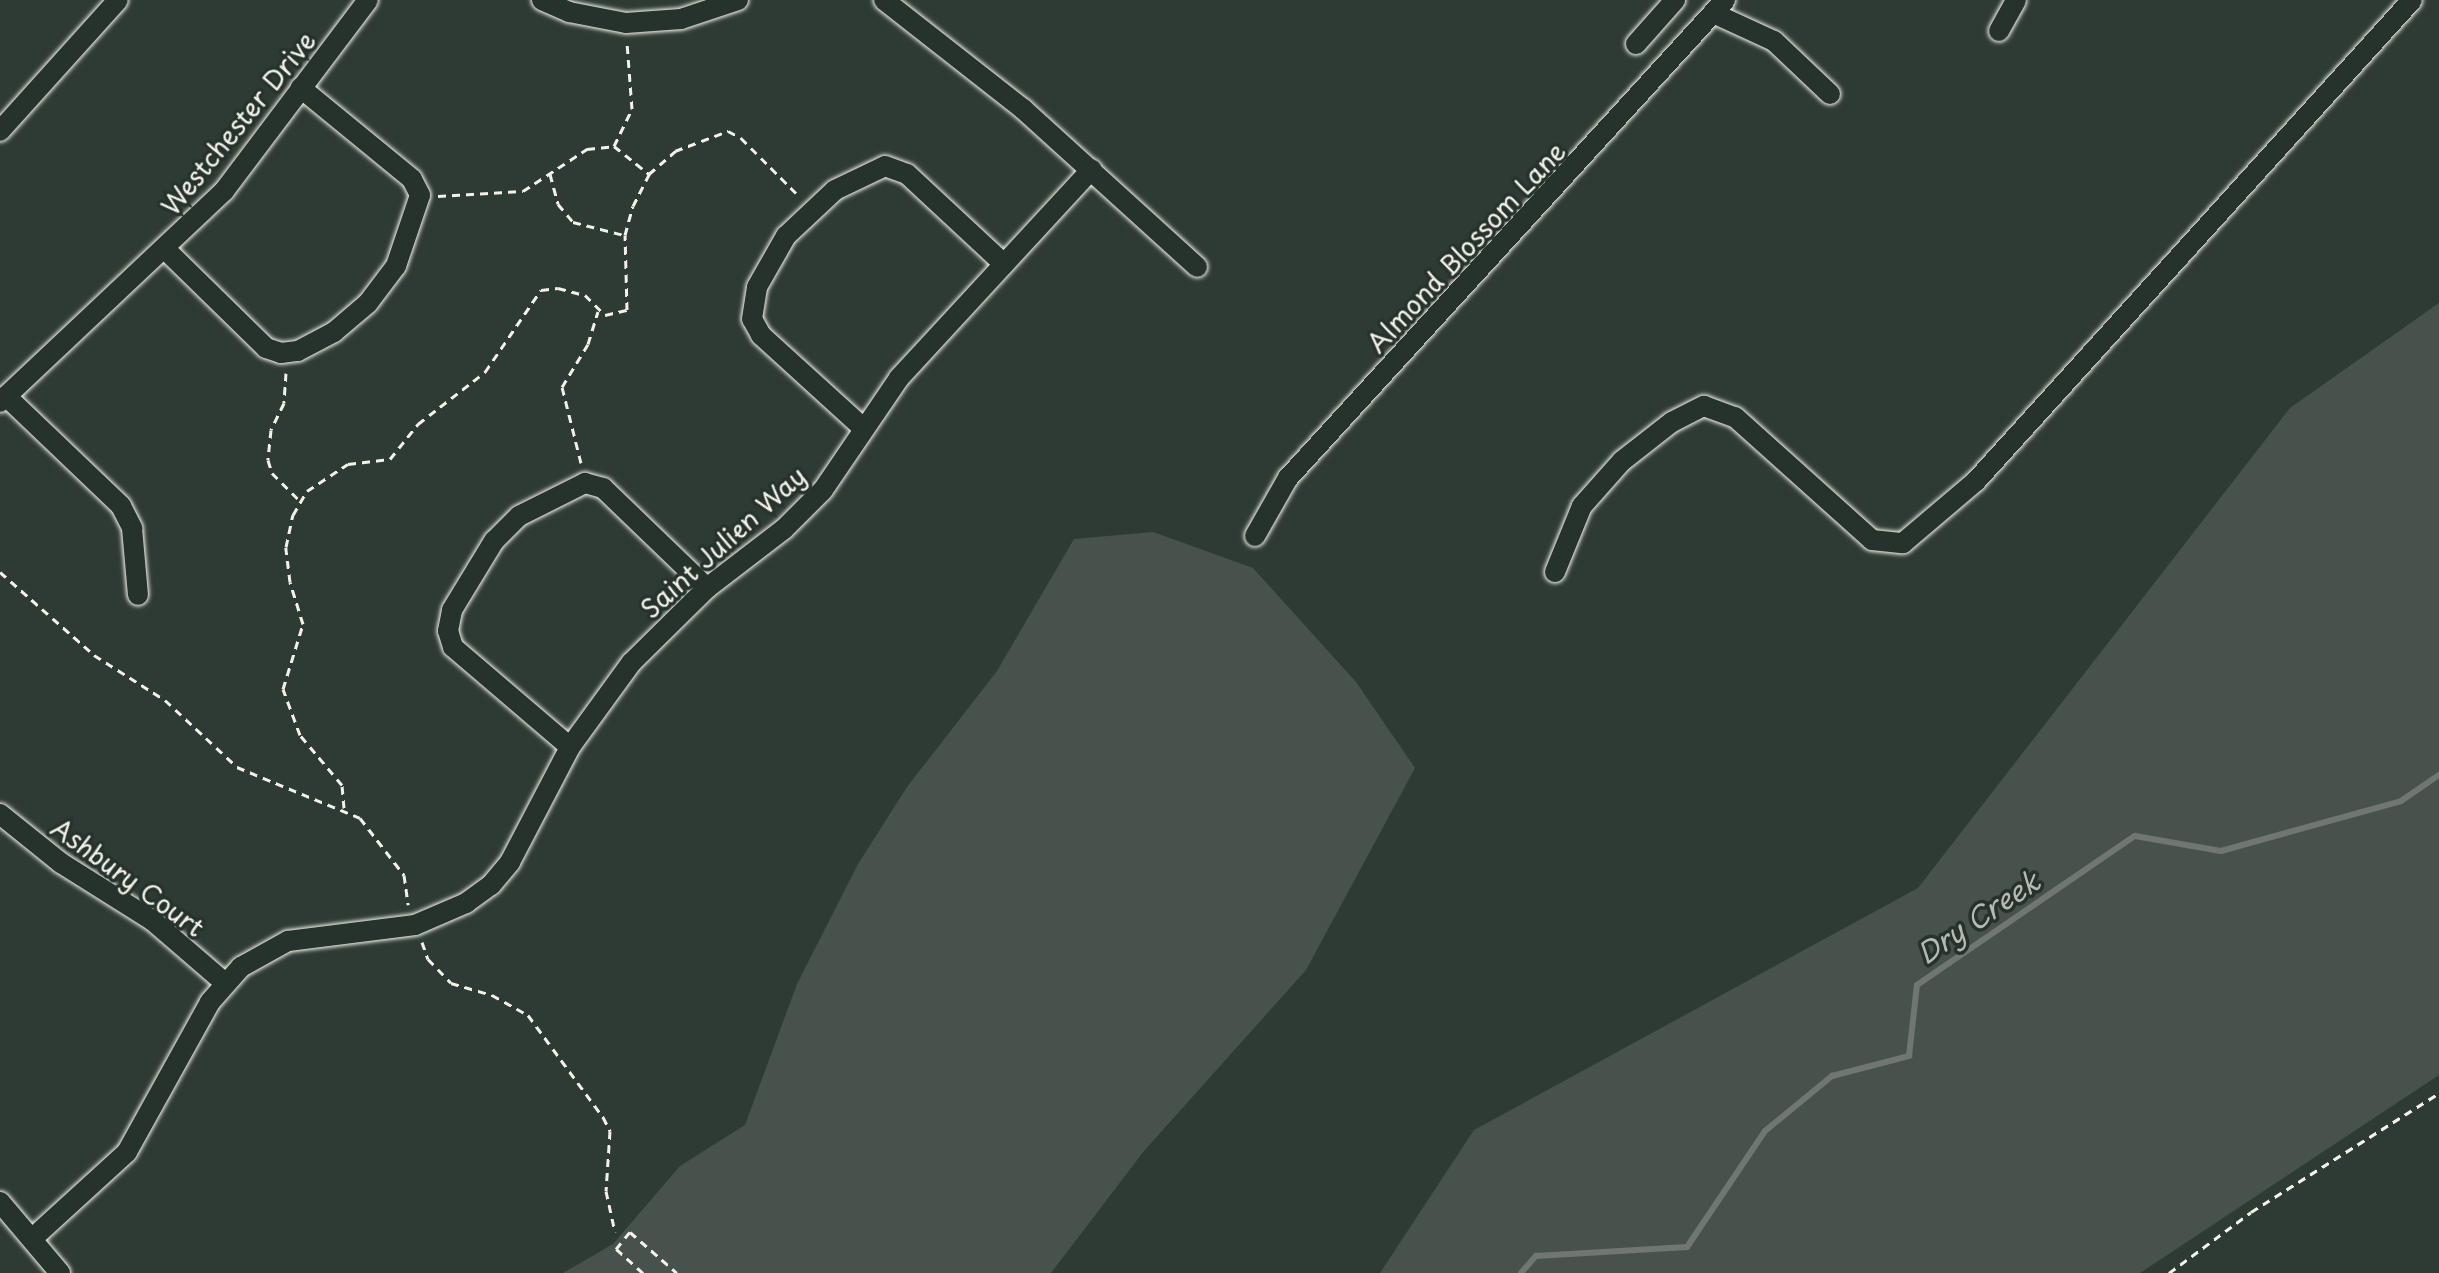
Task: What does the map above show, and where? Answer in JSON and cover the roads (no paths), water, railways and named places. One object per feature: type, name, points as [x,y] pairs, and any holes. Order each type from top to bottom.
[{"type":"street","points":[[0,131],[118,0]]},
{"type":"street","name":"Westchester Drive","points":[[3,399],[166,250],[224,191],[368,0]]},
{"type":"street","points":[[544,1],[595,20],[626,23],[738,0]]},
{"type":"street","points":[[884,0],[973,67],[1092,169],[1197,267]]},
{"type":"street","points":[[1636,44],[1675,0]]},
{"type":"street","points":[[1999,31],[2016,0]]},
{"type":"street","points":[[1555,572],[1582,506],[1592,494],[1647,441],[1704,406],[1735,417],[1872,540],[1903,543],[1976,481],[2412,0]]},
{"type":"street","points":[[1719,7],[1774,41],[1830,94]]},
{"type":"street","name":"Almond Blossom Lane","points":[[1255,536],[1288,478],[1719,7]]},
{"type":"street","points":[[166,250],[266,348],[281,353],[298,351],[334,332],[368,303],[396,266],[420,195],[412,179],[301,88]]},
{"type":"street","points":[[862,427],[761,335],[752,319],[757,287],[770,259],[810,209],[863,173],[885,166],[907,174],[1004,264]]},
{"type":"street","name":"Saint Julien Way","points":[[224,982],[288,941],[424,922],[466,903],[510,862],[570,747],[631,663],[707,588],[784,529],[823,490],[862,427],[1004,264],[1092,169]]},
{"type":"street","points":[[3,399],[121,506],[132,528],[138,595]]},
{"type":"street","points":[[570,747],[453,647],[448,631],[470,574],[494,541],[519,516],[585,483],[603,488],[707,588]]},
{"type":"street","name":"Ashbury Court","points":[[0,814],[61,863],[153,921],[224,982]]},
{"type":"street","points":[[34,1237],[127,1152],[224,982]]},
{"type":"street","points":[[0,1202],[34,1237],[50,1269]]},
{"type":"waterway","name":"Dry Creek","points":[[1521,1273],[1536,1256],[1687,1247],[1765,1131],[1832,1076],[1909,1056],[1917,985],[2135,836],[2221,851],[2401,801],[2439,775]]}]
